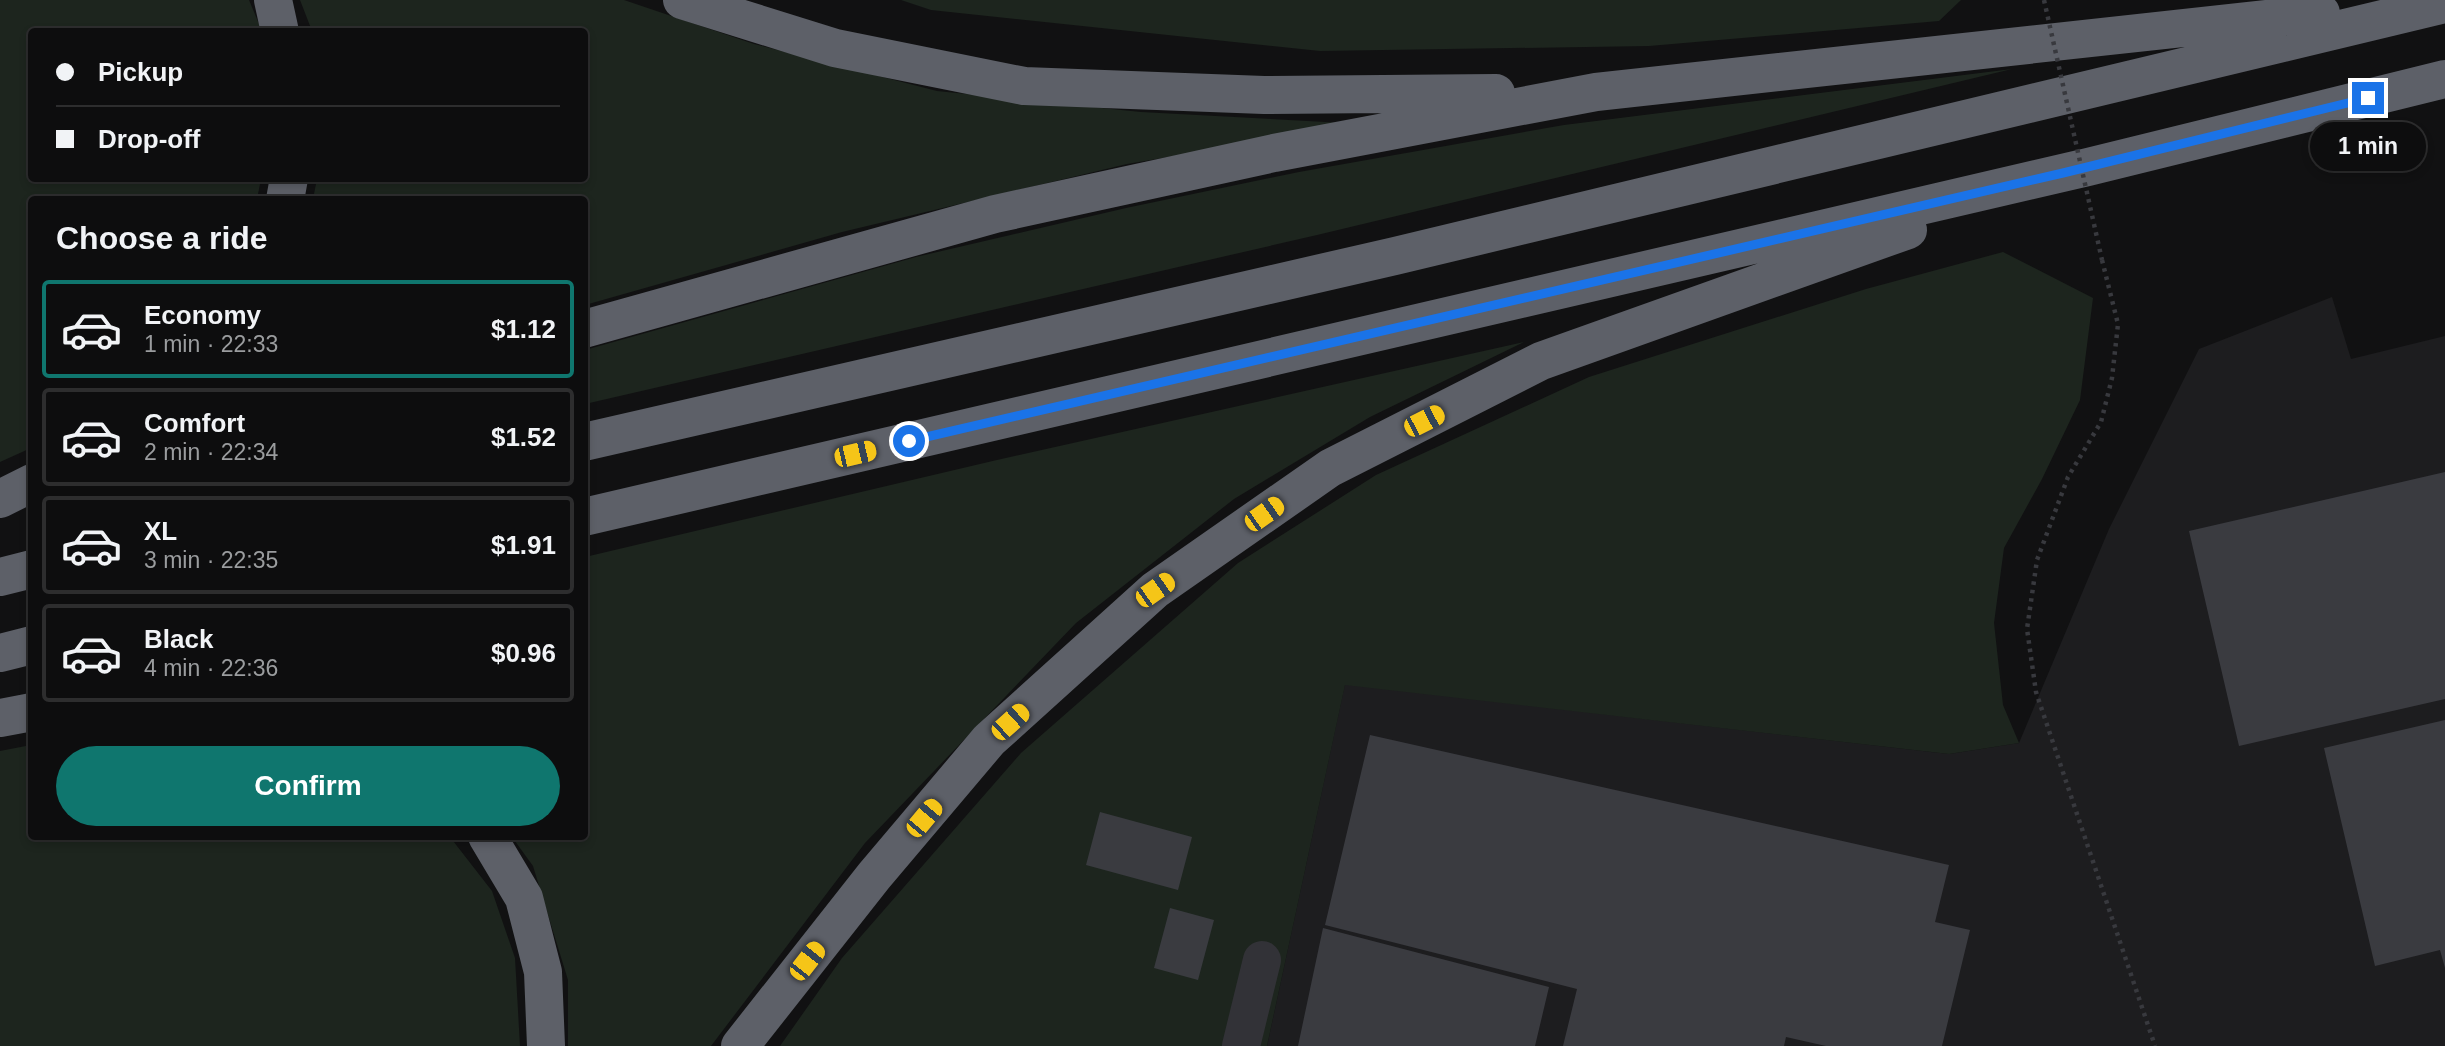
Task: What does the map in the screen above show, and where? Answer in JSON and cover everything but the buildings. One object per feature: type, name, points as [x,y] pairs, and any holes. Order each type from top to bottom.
[{"type":"highway","points":[[273,0],[279,28]]},
{"type":"highway","points":[[682,0],[835,48],[1024,86],[1265,95],[1596,92]]},
{"type":"highway","points":[[588,328],[995,214],[1274,153],[1596,92],[2439,0]]},
{"type":"highway","points":[[588,441],[1395,256],[2445,4]]},
{"type":"highway","points":[[588,516],[2088,167],[2445,79]]},
{"type":"highway","points":[[740,1046],[874,876],[989,740],[1155,590],[1330,468],[1541,361],[2088,167]]},
{"type":"highway","points":[[0,499],[28,485]]},
{"type":"highway","points":[[0,499],[28,492]]},
{"type":"highway","points":[[0,577],[28,570]]},
{"type":"highway","points":[[0,653],[28,646]]},
{"type":"highway","points":[[0,718],[28,713]]},
{"type":"highway","points":[[489,840],[524,898],[544,972],[546,1046]]},
{"type":"lane","points":[[1241,1046],[1262,960]]},
{"type":"path","points":[[2044,0],[2118,324],[2112,379],[2101,422],[2068,477],[2037,560],[2027,629],[2036,692],[2155,1046]]},
{"type":"shaded area","points":[[0,0],[249,0],[261,28],[28,28],[28,182],[260,182],[258,196],[28,196],[28,449],[0,462]]},
{"type":"shaded area","points":[[300,0],[624,0],[754,44],[937,91],[1141,112],[1363,124],[1127,164],[842,232],[588,304],[588,196],[314,196],[316,182],[588,182],[588,28],[311,28]]},
{"type":"shaded area","points":[[901,0],[1961,0],[1939,21],[1649,46],[1320,51],[931,10]]},
{"type":"shaded area","points":[[2012,69],[1317,235],[588,403],[588,349],[916,257],[1126,208],[1299,172],[1564,125]]},
{"type":"shaded area","points":[[2003,252],[2093,298],[2080,400],[2042,479],[2004,548],[1994,623],[2003,705],[2019,743],[1949,754],[1345,685],[1267,1046],[780,1046],[842,958],[1021,753],[1238,563],[1376,475],[1589,377],[1866,289]]},
{"type":"shaded area","points":[[2332,297],[2351,359],[2445,336],[2445,1046],[1267,1046],[1345,684],[1949,754],[2019,743],[2109,529],[2199,349]]},
{"type":"shaded area","points":[[1524,342],[1370,417],[1234,499],[1076,623],[865,843],[711,1046],[568,1046],[568,980],[533,866],[514,840],[588,840],[588,556],[997,460]]},
{"type":"shaded area","points":[[28,746],[28,840],[452,840],[492,891],[515,958],[520,1046],[0,1046],[0,751]]},
{"type":"route","points":[[909,441],[2063,173],[2368,98]]}]
